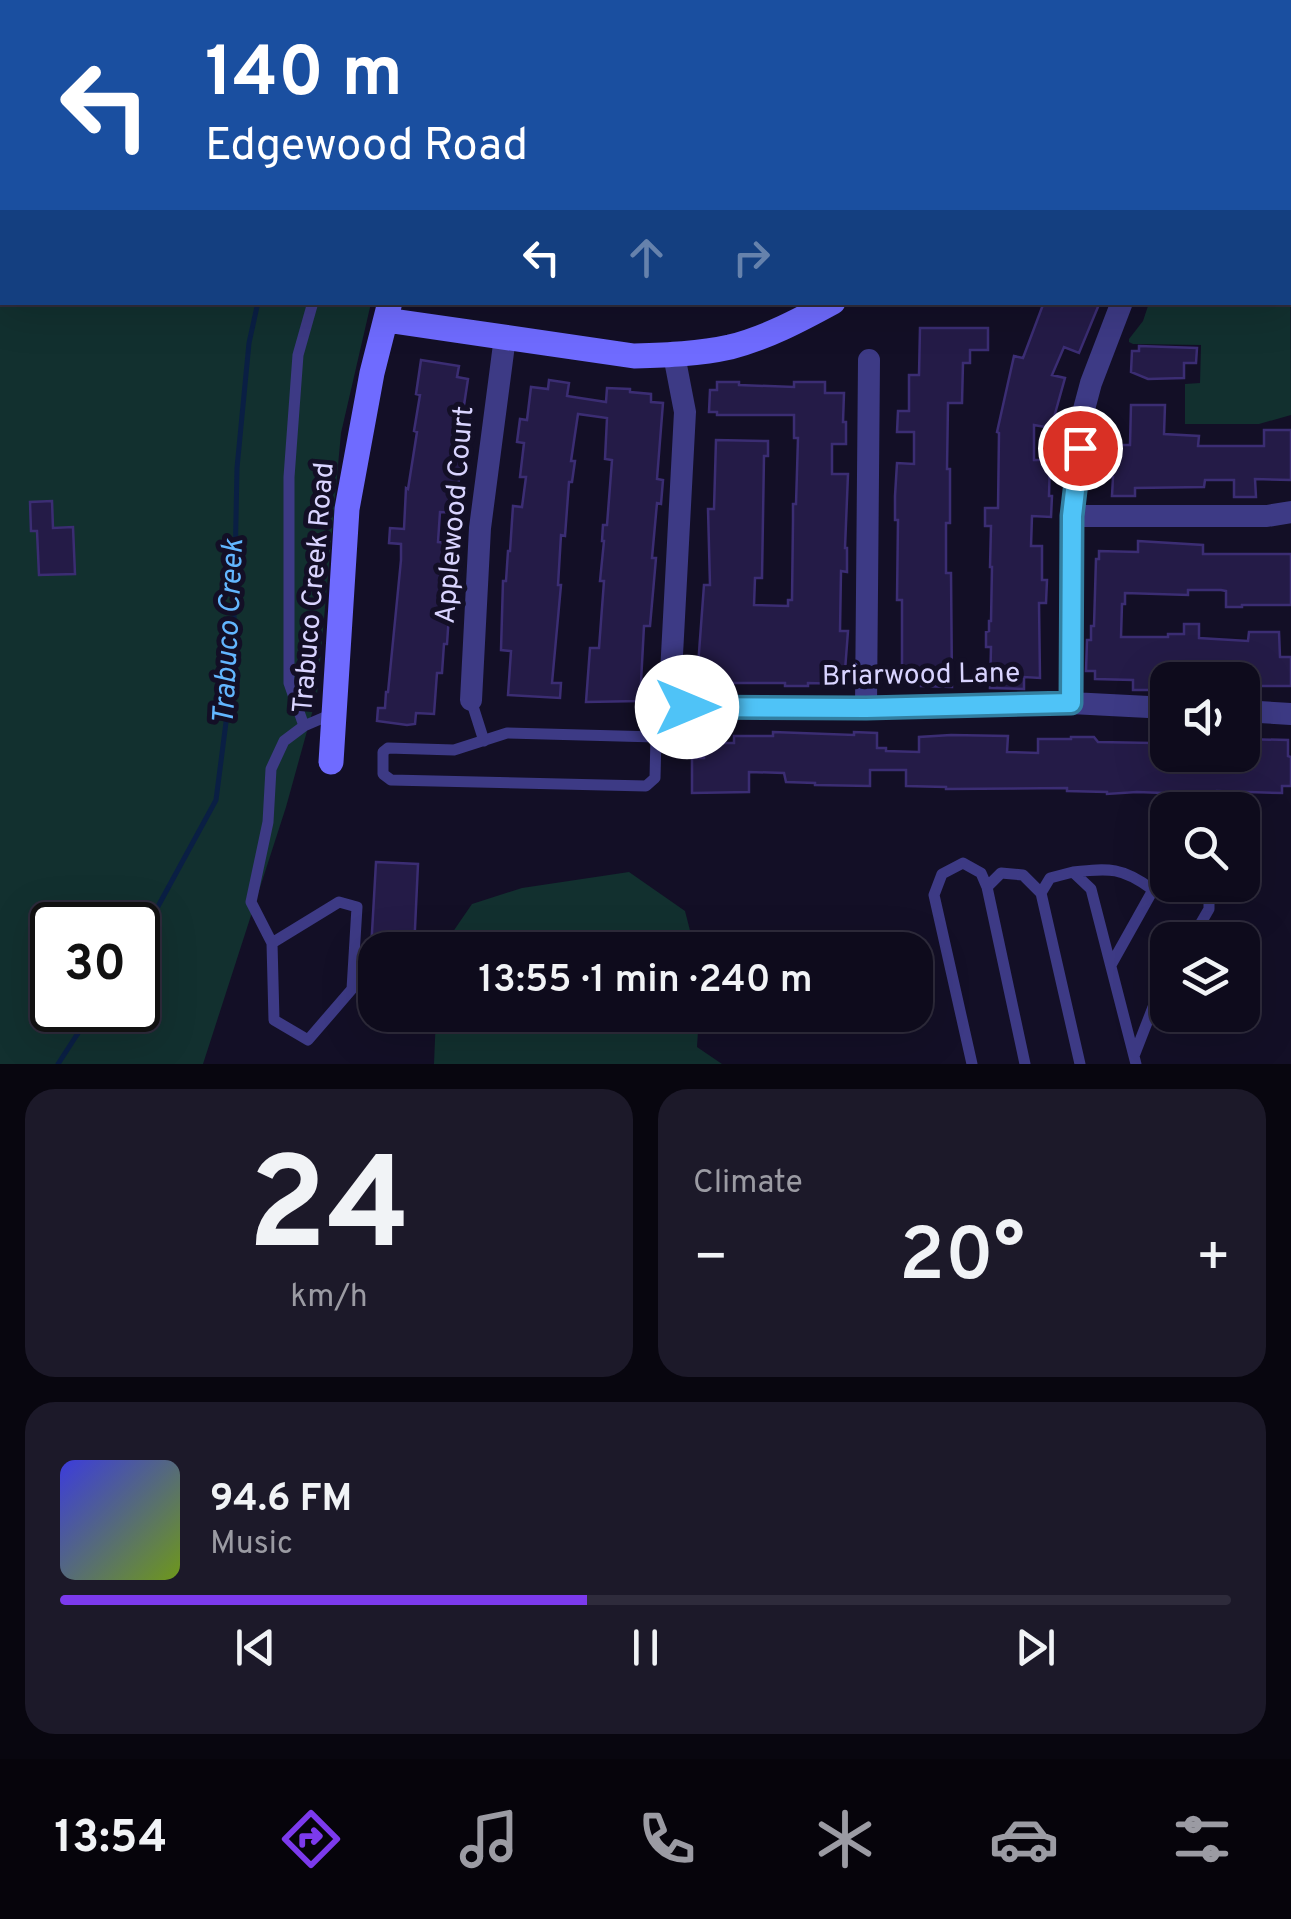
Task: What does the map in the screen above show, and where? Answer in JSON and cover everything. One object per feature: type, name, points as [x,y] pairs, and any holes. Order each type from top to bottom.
[{"type":"street","points":[[646,0],[656,0]]},
{"type":"street","points":[[388,311],[505,337],[634,356],[674,355],[730,346],[788,326],[827,305]]},
{"type":"street","points":[[1071,703],[1072,516],[1083,413],[1121,305]]},
{"type":"street","name":"Trabuco Creek Road","points":[[331,762],[347,508],[372,373],[388,311]]},
{"type":"street","name":"Applewood Court","points":[[471,700],[480,528],[505,337]]},
{"type":"street","points":[[674,355],[685,412],[670,692],[676,702]]},
{"type":"street","points":[[866,708],[868,360]]},
{"type":"street","points":[[1072,516],[1267,516],[1291,512]]},
{"type":"street","name":"Briarwood Lane","points":[[676,702],[687,707],[1071,703],[1150,707]]},
{"type":"street","points":[[1260,713],[1291,714]]},
{"type":"lane","points":[[304,726],[288,684],[289,477],[298,354],[311,305]]},
{"type":"lane","points":[[471,700],[484,742]]},
{"type":"lane","points":[[656,737],[507,733],[454,750],[388,748],[383,752],[383,774],[391,780],[646,786],[656,778],[656,737],[669,722],[676,702]]},
{"type":"lane","points":[[272,943],[339,902],[357,907],[352,989],[308,1040],[274,1020],[272,943],[251,902],[268,822],[271,769],[284,741],[304,726],[333,714]]},
{"type":"lane","points":[[972,1064],[934,895],[942,874],[962,862],[982,872],[987,888],[1025,1064]]},
{"type":"lane","points":[[1041,894],[1050,878],[1106,868],[1135,876],[1150,888]]},
{"type":"lane","points":[[1073,872],[1091,889],[1135,1060]]},
{"type":"lane","points":[[987,888],[1000,873],[1023,876],[1041,894],[1080,1064]]},
{"type":"lane","points":[[1111,965],[1150,895]]},
{"type":"lane","points":[[1135,1060],[1150,1019]]},
{"type":"green space","points":[[0,305],[371,305],[341,433],[317,695],[286,807],[203,1064],[0,1064]]},
{"type":"green space","points":[[1148,305],[1290,305],[1291,415],[1259,424],[1185,424],[1185,384],[1200,383],[1201,345],[1129,342]]},
{"type":"green space","points":[[629,872],[685,911],[690,932],[453,932],[472,904],[522,888]]},
{"type":"green space","points":[[435,1032],[698,1032],[697,1047],[722,1064],[434,1064]]},
{"type":"building","points":[[1043,305],[1099,305],[1079,353],[1064,347],[1052,375],[1065,378],[1051,428],[1034,425],[1034,460],[1050,460],[1052,496],[1051,517],[1032,516],[1031,546],[1042,546],[1042,580],[1047,580],[1046,603],[1039,603],[1040,678],[1024,677],[1024,689],[990,688],[991,647],[986,647],[986,632],[991,621],[991,526],[985,526],[985,508],[998,508],[997,432],[1014,356],[1023,358]]},
{"type":"building","points":[[920,328],[988,328],[988,350],[970,350],[970,363],[963,363],[962,403],[948,403],[950,523],[946,523],[946,573],[951,573],[952,687],[921,686],[921,676],[902,675],[895,496],[897,463],[914,464],[914,432],[897,432],[898,411],[909,411],[909,375],[919,375]]},
{"type":"building","points":[[1139,346],[1197,348],[1196,363],[1184,363],[1184,378],[1148,379],[1131,372],[1132,351],[1139,351]]},
{"type":"building","points":[[421,360],[459,366],[457,377],[468,379],[463,412],[471,413],[456,513],[440,512],[438,542],[451,543],[448,577],[455,577],[442,673],[437,673],[434,714],[416,713],[415,724],[407,725],[377,721],[378,708],[385,708],[388,692],[401,560],[401,544],[389,543],[390,528],[404,529],[406,488],[417,432],[414,431],[420,395],[416,394]]},
{"type":"building","points":[[549,380],[569,383],[567,396],[606,402],[607,388],[630,389],[651,394],[651,402],[663,403],[657,479],[663,480],[652,558],[656,558],[650,626],[644,626],[640,701],[586,702],[590,648],[599,648],[603,525],[607,525],[612,460],[605,459],[607,418],[578,414],[565,536],[561,535],[561,585],[552,683],[561,683],[560,698],[508,695],[511,651],[501,650],[503,581],[513,506],[522,507],[526,477],[520,477],[524,443],[517,442],[520,419],[527,420],[531,387],[548,389]]},
{"type":"building","points":[[717,382],[794,387],[794,382],[825,382],[825,393],[844,393],[846,444],[832,444],[832,474],[848,474],[847,572],[841,571],[840,631],[848,631],[844,684],[709,685],[709,667],[698,666],[704,585],[710,585],[708,509],[714,509],[716,440],[768,441],[768,456],[764,456],[762,578],[755,578],[754,605],[788,606],[788,600],[792,600],[798,438],[794,438],[794,415],[709,412],[710,390],[717,390]]},
{"type":"building","points":[[1131,405],[1165,405],[1164,434],[1199,436],[1198,446],[1264,446],[1264,430],[1291,430],[1291,480],[1255,479],[1256,497],[1234,497],[1234,480],[1205,480],[1204,487],[1135,488],[1135,496],[1112,496],[1113,477],[1102,477],[1103,445],[1130,445]]},
{"type":"building","points":[[52,501],[53,528],[73,527],[75,574],[39,575],[37,531],[31,531],[30,502]]},
{"type":"building","points":[[1138,541],[1203,545],[1203,554],[1291,554],[1291,605],[1226,607],[1226,591],[1221,590],[1188,590],[1188,595],[1125,593],[1121,637],[1184,634],[1184,624],[1199,624],[1199,638],[1248,641],[1249,632],[1279,632],[1280,657],[1291,657],[1291,686],[1260,686],[1260,662],[1150,662],[1150,690],[1133,690],[1133,680],[1095,679],[1095,671],[1086,671],[1087,640],[1091,640],[1094,626],[1096,559],[1099,551],[1138,552]]},
{"type":"building","points":[[773,732],[877,733],[877,748],[919,752],[919,737],[1008,736],[1007,752],[1038,753],[1038,739],[1094,737],[1098,742],[1150,743],[1150,772],[1260,772],[1260,739],[1288,740],[1291,786],[1282,786],[1282,793],[1107,794],[1067,788],[946,789],[906,786],[906,770],[870,770],[870,786],[786,782],[784,773],[749,772],[749,792],[692,793],[692,758],[704,758],[704,743],[734,743],[734,736],[773,736]]},
{"type":"building","points":[[376,862],[418,864],[415,932],[372,932]]},
{"type":"waterway","name":"Trabuco Creek","points":[[160,903],[216,800],[233,668],[237,468],[249,343],[257,305]]},
{"type":"waterway","name":"Trabuco Creek","points":[[58,1064],[79,1032]]},
{"type":"route","points":[[687,707],[1071,703],[1072,516],[1080,448]]}]
